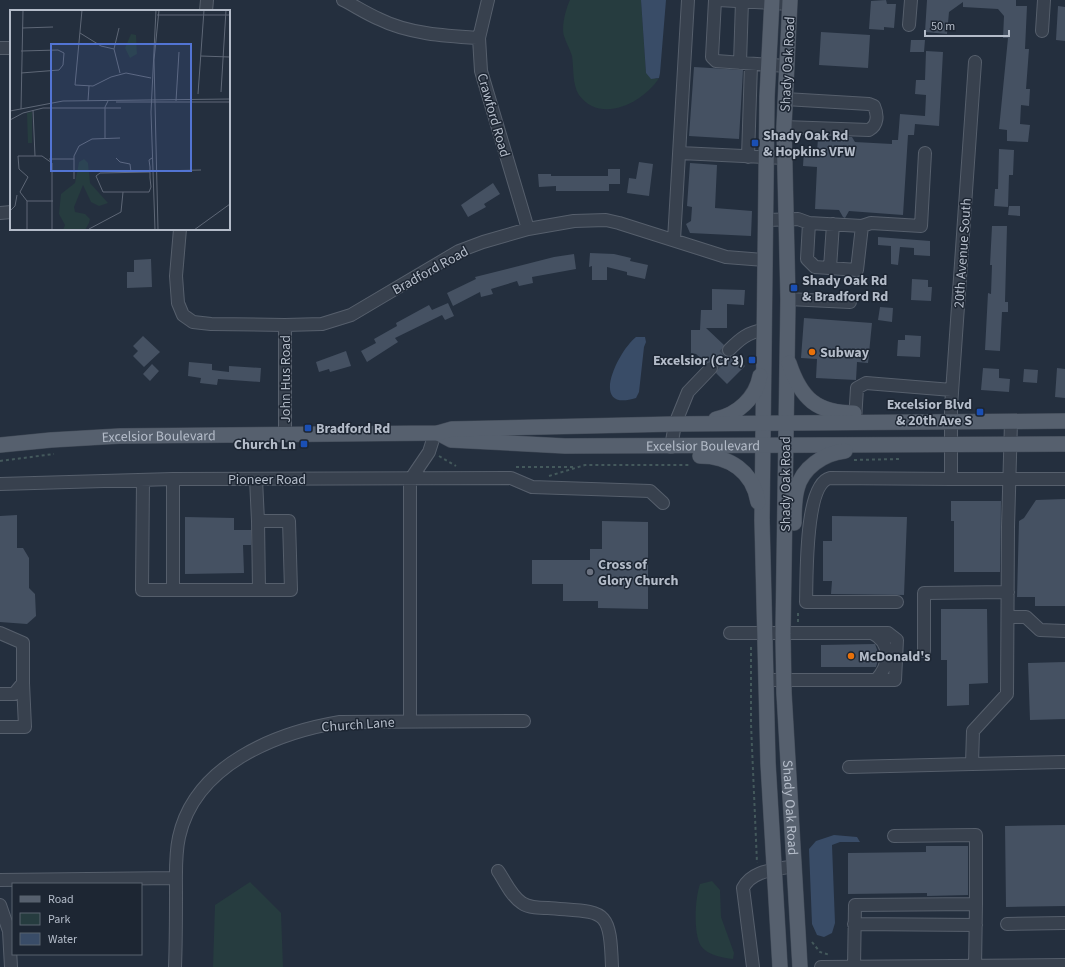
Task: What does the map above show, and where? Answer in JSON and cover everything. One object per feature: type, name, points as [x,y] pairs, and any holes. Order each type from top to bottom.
[{"type":"main road","name":"Shady Oak Road","points":[[772,1],[769,65],[763,362],[762,520],[763,634],[780,967]]},
{"type":"main road","name":"Shady Oak Road","points":[[790,2],[784,127],[788,299],[785,423],[784,601],[790,634],[784,680],[800,967]]},
{"type":"main road","points":[[787,356],[799,385],[814,403],[831,412],[855,418],[896,413],[951,422],[1065,421]]},
{"type":"main road","points":[[698,423],[724,418],[742,406],[750,398],[758,386],[763,362]]},
{"type":"main road","name":"Excelsior Boulevard","points":[[0,445],[87,437],[437,433],[452,429],[698,423],[785,423],[855,418]]},
{"type":"main road","name":"Excelsior Boulevard","points":[[437,433],[451,440],[566,446],[762,447],[1065,444]]},
{"type":"main road","points":[[784,601],[793,576],[796,490],[804,474],[820,460],[837,452],[913,445]]},
{"type":"main road","points":[[566,446],[626,456],[719,457],[737,465],[748,479],[758,498],[762,520]]},
{"type":"street","points":[[206,10],[207,0]]},
{"type":"street","points":[[343,0],[380,20],[404,28],[447,36],[479,38]]},
{"type":"street","name":"Crawford Road","points":[[488,0],[479,38],[481,71],[528,229]]},
{"type":"street","points":[[674,240],[688,0]]},
{"type":"street","points":[[786,66],[716,61],[712,57],[716,0],[790,2]]},
{"type":"street","points":[[909,26],[911,0]]},
{"type":"street","points":[[1042,32],[1044,0]]},
{"type":"street","points":[[742,1],[746,64],[748,158]]},
{"type":"street","name":"20th Avenue South","points":[[951,479],[952,390],[975,62]]},
{"type":"street","points":[[784,127],[870,130],[876,124],[877,119],[874,106],[869,104],[785,99]]},
{"type":"street","points":[[680,153],[748,158],[784,158]]},
{"type":"street","points":[[767,220],[798,219],[809,223],[862,226],[870,223],[921,226],[925,153]]},
{"type":"street","points":[[0,213],[10,212]]},
{"type":"street","name":"Bradford Road","points":[[180,230],[176,276],[178,303],[183,315],[193,322],[211,324],[322,324],[351,315],[459,251],[528,229],[574,221],[606,220],[726,257],[765,260]]},
{"type":"street","points":[[809,223],[807,259],[815,267],[857,270],[862,226]]},
{"type":"street","points":[[830,268],[833,224]]},
{"type":"street","points":[[788,299],[850,302]]},
{"type":"street","name":"John Hus Road","points":[[285,324],[285,434]]},
{"type":"street","points":[[729,350],[741,338],[752,332],[764,330]]},
{"type":"street","points":[[671,447],[675,424],[688,392],[711,368]]},
{"type":"street","points":[[855,418],[857,388],[866,383],[952,390]]},
{"type":"street","points":[[972,764],[973,731],[1007,694],[1011,422]]},
{"type":"street","points":[[410,480],[429,452],[437,433]]},
{"type":"street","name":"Pioneer Road","points":[[0,484],[173,479],[410,480],[511,478],[532,487]]},
{"type":"street","points":[[897,602],[806,602],[809,516],[819,485],[825,479],[1065,478]]},
{"type":"street","points":[[173,479],[173,590]]},
{"type":"street","points":[[256,479],[259,590]]},
{"type":"street","points":[[143,480],[142,590],[291,590],[289,520],[258,521]]},
{"type":"street","name":"Church Lane","points":[[410,480],[410,721]]},
{"type":"street","points":[[532,487],[650,491],[663,503]]},
{"type":"street","points":[[924,651],[924,593],[1008,592]]},
{"type":"street","points":[[1008,617],[1026,617],[1040,630],[1065,630]]},
{"type":"street","points":[[0,633],[23,643],[25,727],[0,727]]},
{"type":"street","points":[[730,633],[888,633],[896,640],[896,680],[765,680]]},
{"type":"street","points":[[0,694],[14,694],[23,682]]},
{"type":"street","name":"Church Lane","points":[[175,967],[176,857],[179,837],[185,817],[195,798],[209,783],[232,763],[270,742],[312,727],[340,722],[524,721]]},
{"type":"street","points":[[849,767],[1065,762]]},
{"type":"street","points":[[894,836],[976,835],[975,967]]},
{"type":"street","points":[[753,967],[743,888],[750,878],[760,873],[794,866]]},
{"type":"street","points":[[498,871],[522,904],[534,907],[593,912],[603,917],[611,934],[612,967]]},
{"type":"street","points":[[0,880],[176,878]]},
{"type":"street","points":[[854,967],[855,905],[976,904]]},
{"type":"street","points":[[0,905],[9,931],[11,967]]},
{"type":"street","points":[[1007,924],[1065,923]]},
{"type":"street","points":[[854,924],[976,925]]},
{"type":"street","points":[[821,967],[975,967],[1065,965]]},
{"type":"path","points":[[429,452],[458,468]]},
{"type":"path","points":[[0,461],[61,453]]},
{"type":"path","points":[[532,487],[551,475],[585,465],[695,465]]},
{"type":"path","points":[[513,468],[577,468]]},
{"type":"path","points":[[790,634],[798,605]]},
{"type":"path","points":[[810,937],[820,952],[833,955]]},
{"type":"green space","points":[[570,0],[641,0],[646,73],[656,79],[659,78],[652,87],[633,102],[622,107],[610,109],[599,108],[588,104],[579,95],[574,81],[572,56],[563,32],[564,18]]},
{"type":"green space","points":[[712,881],[720,890],[721,917],[734,953],[733,959],[720,957],[707,952],[698,940],[696,906],[698,890],[700,884]]},
{"type":"green space","points":[[250,882],[281,913],[283,967],[213,967],[215,905]]},
{"type":"water","points":[[641,0],[666,0],[659,78],[651,79],[646,73]]},
{"type":"water","points":[[636,337],[645,337],[646,342],[644,347],[639,392],[636,398],[621,400],[613,397],[610,389],[611,378],[622,354]]},
{"type":"water","points":[[834,835],[857,837],[860,842],[840,842],[832,845],[835,923],[832,933],[824,937],[817,935],[812,924],[809,849],[816,841]]},
{"type":"building","points":[[886,0],[887,4],[896,4],[894,28],[884,27],[884,30],[869,29],[871,1]]},
{"type":"building","points":[[927,0],[1016,0],[1016,6],[1027,6],[1025,49],[1029,49],[1026,89],[1030,89],[1029,106],[1021,105],[1020,124],[1030,125],[1028,142],[1007,141],[1007,130],[999,129],[1008,38],[1003,38],[1004,16],[998,9],[963,7],[963,2],[949,12],[947,34],[925,32]]},
{"type":"building","points":[[1058,6],[1065,7],[1065,41],[1056,40]]},
{"type":"building","points":[[821,32],[870,35],[868,68],[819,65]]},
{"type":"building","points":[[911,40],[925,40],[924,52],[910,52]]},
{"type":"building","points":[[926,51],[943,52],[939,126],[915,124],[914,135],[908,135],[903,215],[849,211],[845,218],[839,210],[815,209],[817,167],[803,166],[804,150],[817,151],[818,139],[843,141],[847,137],[852,137],[855,142],[892,144],[892,140],[898,140],[900,114],[925,116],[926,95],[915,94],[916,80],[925,80]]},
{"type":"building","points":[[694,67],[743,70],[739,139],[689,136]]},
{"type":"building","points":[[999,149],[1014,150],[1013,175],[1009,175],[1008,207],[994,206],[995,189],[998,189]]},
{"type":"building","points":[[639,162],[653,164],[649,196],[627,193],[629,178],[636,179]]},
{"type":"building","points":[[690,163],[717,165],[715,208],[752,211],[751,236],[690,233],[686,224],[691,221],[692,207],[687,206]]},
{"type":"building","points":[[608,169],[620,169],[620,184],[609,184],[609,191],[556,191],[556,186],[539,187],[538,174],[551,174],[551,176],[608,176]]},
{"type":"building","points":[[493,183],[500,194],[484,204],[486,207],[468,217],[461,205]]},
{"type":"building","points":[[1009,206],[1020,206],[1020,216],[1008,215]]},
{"type":"building","points":[[992,226],[1007,226],[1005,302],[1008,302],[1008,312],[1002,312],[1000,351],[985,350],[988,293],[991,294],[992,265],[990,265]]},
{"type":"building","points":[[878,237],[930,241],[930,256],[914,255],[914,248],[900,247],[898,265],[891,264],[891,246],[878,245]]},
{"type":"building","points":[[590,253],[614,254],[631,258],[630,261],[648,265],[645,279],[627,275],[627,272],[607,267],[607,280],[592,280],[592,266],[589,267]]},
{"type":"building","points":[[574,254],[576,269],[532,277],[533,283],[519,286],[517,281],[491,289],[493,294],[481,297],[480,292],[453,306],[447,293],[476,279],[475,277],[554,257]]},
{"type":"building","points":[[151,259],[152,287],[127,288],[127,272],[134,272],[134,260]]},
{"type":"building","points":[[912,279],[928,280],[928,287],[932,287],[931,301],[911,300]]},
{"type":"building","points":[[712,289],[745,290],[744,305],[727,304],[727,328],[706,328],[724,345],[722,351],[724,356],[730,357],[734,355],[745,366],[727,384],[716,373],[718,366],[716,362],[709,361],[706,363],[696,354],[691,353],[691,330],[700,330],[701,310],[712,310]]},
{"type":"building","points":[[448,303],[454,316],[445,320],[442,315],[395,338],[398,342],[367,362],[361,351],[376,343],[374,339],[397,326],[396,323],[429,305],[432,310]]},
{"type":"building","points":[[880,307],[893,308],[892,322],[878,320]]},
{"type":"building","points":[[804,318],[872,323],[868,363],[857,362],[856,380],[816,378],[817,359],[801,358]]},
{"type":"building","points":[[905,335],[921,336],[920,357],[897,356],[898,340],[905,340]]},
{"type":"building","points":[[143,336],[160,352],[144,367],[133,356],[138,351],[133,346]]},
{"type":"building","points":[[346,351],[351,366],[330,372],[329,369],[319,372],[316,362]]},
{"type":"building","points":[[189,362],[212,364],[212,370],[229,372],[229,366],[261,368],[260,382],[218,379],[217,385],[200,383],[201,378],[188,376]]},
{"type":"building","points":[[152,364],[159,371],[150,381],[143,374]]},
{"type":"building","points":[[983,368],[999,369],[999,378],[1010,379],[1009,392],[981,390]]},
{"type":"building","points":[[1057,368],[1065,369],[1065,398],[1055,397]]},
{"type":"building","points":[[1024,369],[1038,370],[1037,383],[1023,382]]},
{"type":"building","points":[[1065,499],[1065,606],[1035,606],[1035,597],[1017,597],[1019,521],[1024,518],[1036,500]]},
{"type":"building","points":[[951,501],[1001,501],[1000,572],[954,572],[954,521],[951,521]]},
{"type":"building","points":[[17,515],[17,548],[23,548],[29,558],[29,588],[35,594],[36,616],[27,624],[0,622],[0,516]]},
{"type":"building","points":[[832,516],[907,517],[904,595],[831,594],[832,581],[823,581],[823,541],[832,541]]},
{"type":"building","points":[[185,517],[234,518],[234,530],[251,530],[251,545],[243,545],[244,573],[185,574]]},
{"type":"building","name":"Cross of Glory Church","points":[[602,521],[648,522],[648,609],[598,608],[598,601],[563,601],[563,584],[532,584],[532,560],[590,560],[590,549],[602,549]]},
{"type":"building","points":[[941,609],[987,609],[988,683],[969,684],[969,705],[947,706],[947,660],[941,660]]},
{"type":"building","name":"McDonald's","points":[[875,644],[879,655],[876,667],[821,667],[821,645]]},
{"type":"building","points":[[1065,662],[1065,719],[1030,720],[1028,663]]},
{"type":"building","points":[[1065,825],[1065,906],[1006,907],[1005,826]]},
{"type":"building","points":[[926,846],[968,846],[968,895],[927,896],[927,893],[848,894],[848,853],[926,852]]},
{"type":"tunnel","points":[[711,368],[729,350]]},
{"type":"place","name":"Shady Oak Rd & Hopkins VFW","points":[[755,143]]},
{"type":"place","name":"Shady Oak Rd & Bradford Rd","points":[[794,288]]},
{"type":"place","name":"Subway","points":[[812,352]]},
{"type":"place","name":"Excelsior (Cr 3)","points":[[752,360]]},
{"type":"place","name":"Excelsior Blvd & 20th Ave S","points":[[980,412]]},
{"type":"place","name":"Bradford Rd","points":[[308,428]]},
{"type":"place","name":"Church Ln","points":[[304,444]]},
{"type":"place","name":"Cross of Glory Church","points":[[590,572]]},
{"type":"place","name":"McDonald's","points":[[851,656]]}]
